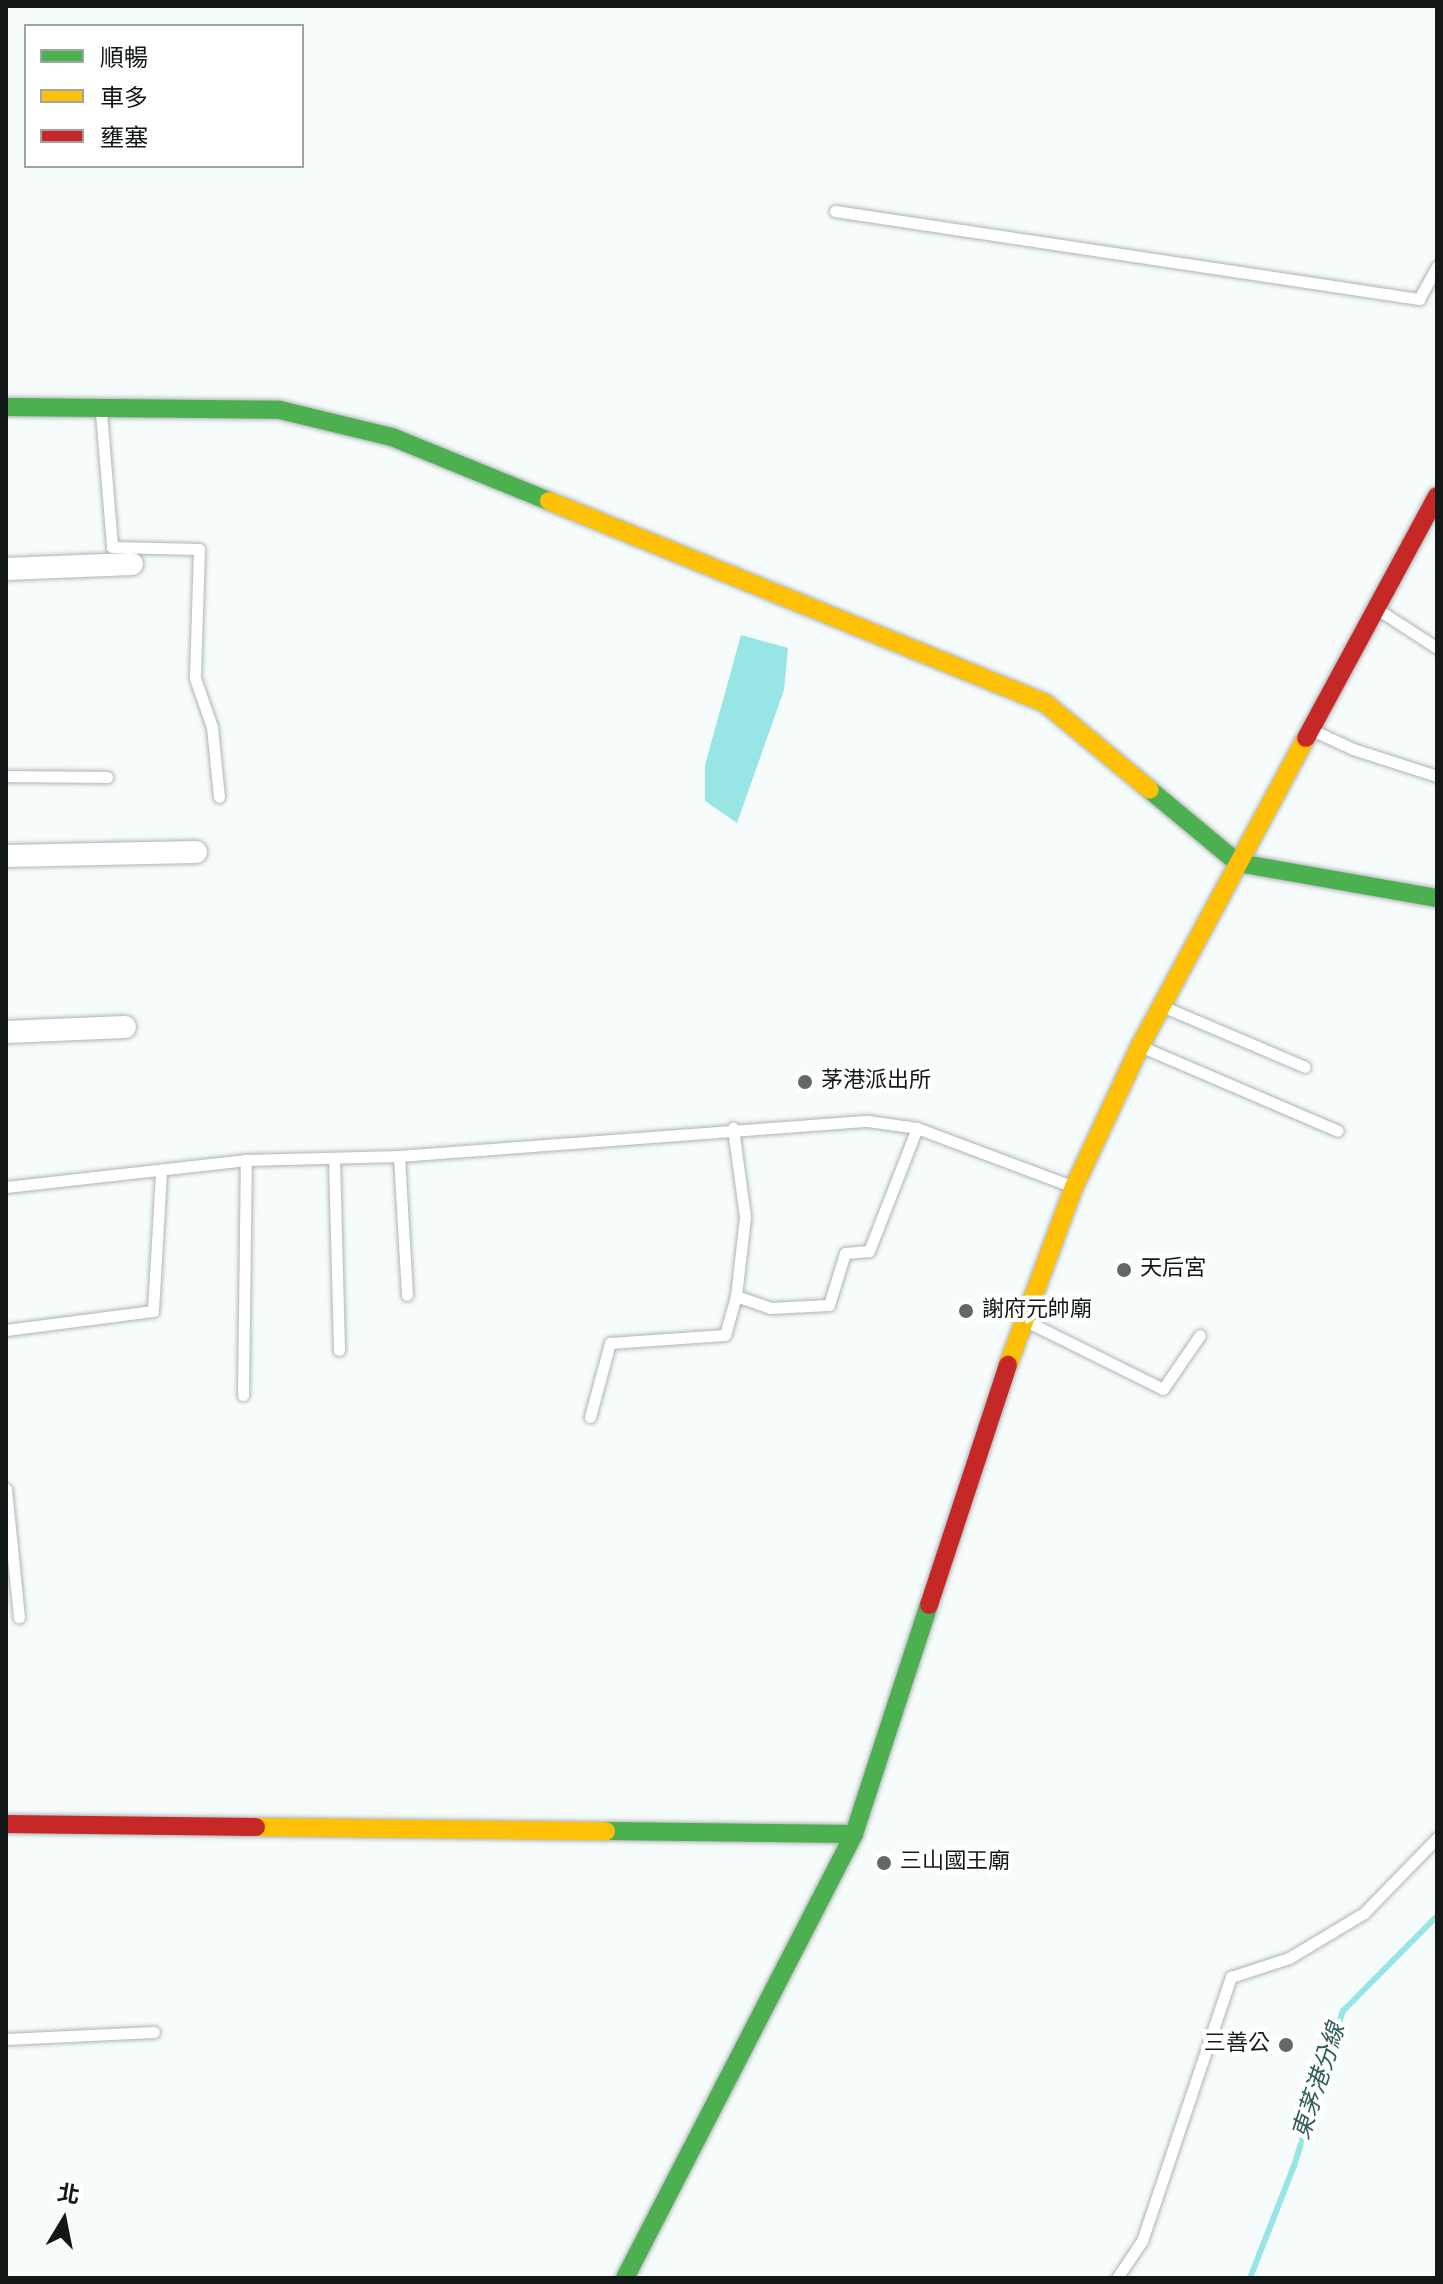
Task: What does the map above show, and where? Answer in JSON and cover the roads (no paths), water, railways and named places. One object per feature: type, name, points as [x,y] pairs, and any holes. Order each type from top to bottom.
[{"type":"street","points":[[6,407],[280,410],[392,437],[994,678],[1045,703],[1238,863],[1437,898]]},
{"type":"street","points":[[625,2278],[854,1834],[1023,1319],[1074,1187],[1140,1046],[1437,496]]},
{"type":"street","points":[[6,569],[132,564]]},
{"type":"street","points":[[6,856],[196,852]]},
{"type":"street","points":[[6,1032],[125,1027]]},
{"type":"street","points":[[6,1824],[854,1834]]},
{"type":"lane","points":[[835,211],[1419,299],[1437,267]]},
{"type":"lane","points":[[100,407],[112,547],[199,549],[195,678],[212,727],[219,797]]},
{"type":"lane","points":[[1377,609],[1437,648]]},
{"type":"lane","points":[[1309,728],[1353,749],[1437,776]]},
{"type":"lane","points":[[6,776],[107,777]]},
{"type":"lane","points":[[1162,1006],[1305,1067]]},
{"type":"lane","points":[[1140,1046],[1338,1131]]},
{"type":"lane","points":[[6,1187],[246,1160],[399,1156],[733,1128],[868,1121],[917,1128],[1074,1187]]},
{"type":"lane","points":[[590,1417],[610,1343],[725,1335],[736,1296],[745,1217],[733,1128]]},
{"type":"lane","points":[[736,1296],[770,1308],[829,1305],[845,1253],[869,1251],[917,1128]]},
{"type":"lane","points":[[399,1156],[407,1295]]},
{"type":"lane","points":[[334,1158],[339,1350]]},
{"type":"lane","points":[[243,1395],[246,1160]]},
{"type":"lane","points":[[6,1330],[153,1311],[161,1171]]},
{"type":"lane","points":[[1023,1319],[1163,1389],[1200,1335]]},
{"type":"lane","points":[[6,1489],[19,1617]]},
{"type":"lane","points":[[1117,2278],[1142,2241],[1231,1977],[1289,1958],[1364,1913],[1437,1838]]},
{"type":"lane","points":[[6,2039],[154,2032]]},
{"type":"water","points":[[741,635],[788,648],[784,690],[737,823],[705,801],[705,765]]},
{"type":"waterway","name":"東茅港分線","points":[[1250,2278],[1294,2166],[1343,2011],[1437,1916]]},
{"type":"place","name":"茅港派出所","points":[[805,1082]]},
{"type":"place","name":"天后宮","points":[[1124,1270]]},
{"type":"place","name":"謝府元帥廟","points":[[966,1311]]},
{"type":"place","name":"三山國王廟","points":[[884,1863]]},
{"type":"place","name":"三善公","points":[[1286,2045]]}]
